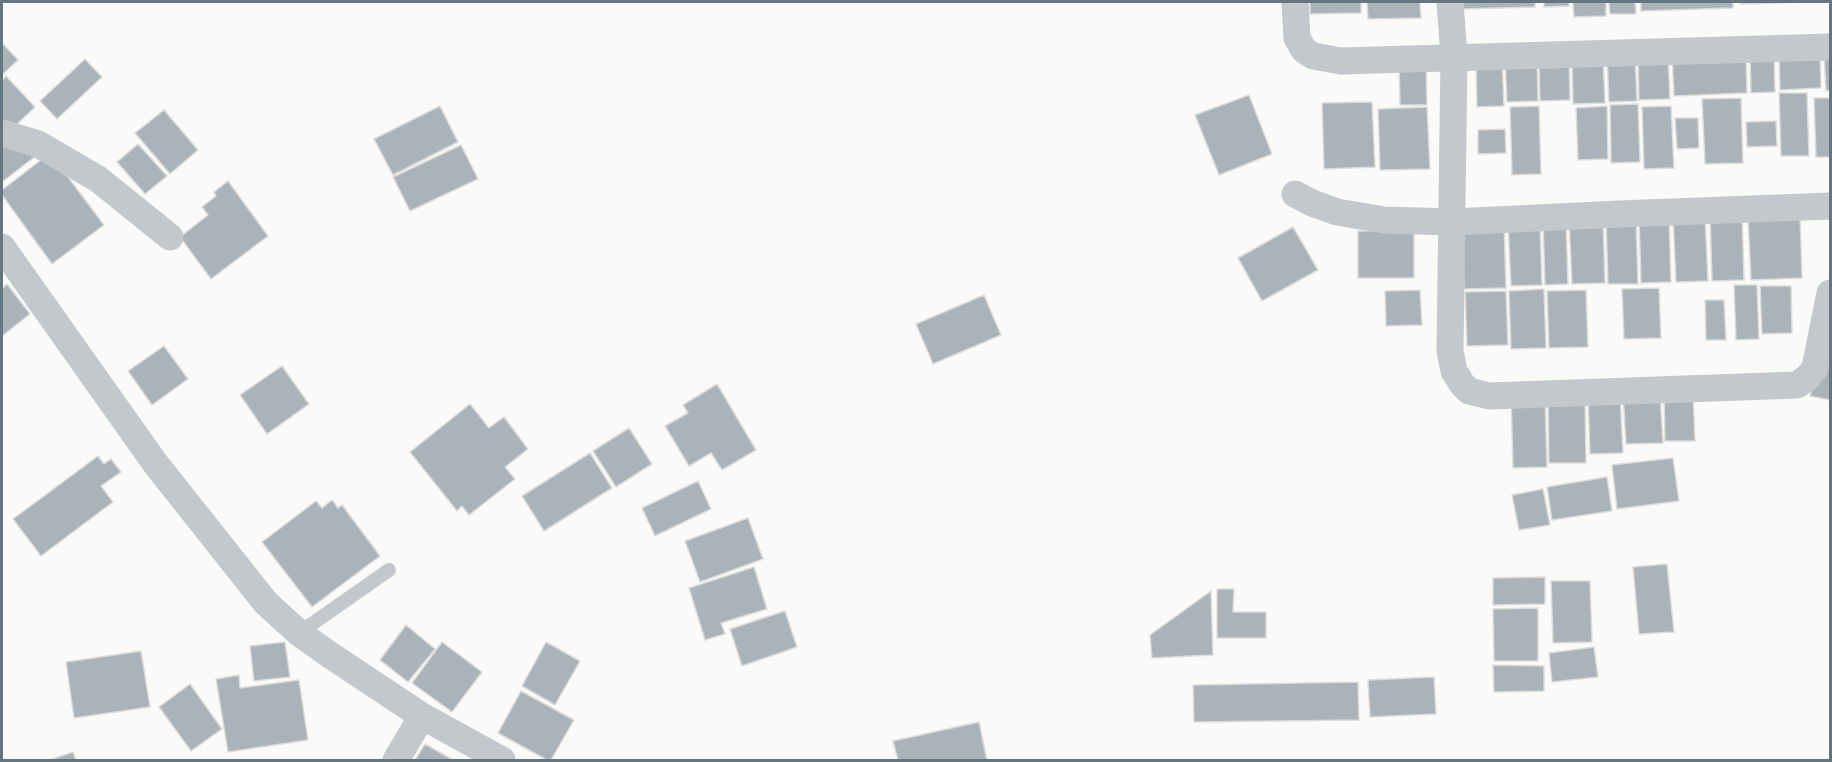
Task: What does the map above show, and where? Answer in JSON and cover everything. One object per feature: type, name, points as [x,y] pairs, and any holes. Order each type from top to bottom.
[{"type":"street","points":[[1295,2],[1297,39],[1304,50],[1313,56],[1341,61],[1830,47]]},
{"type":"street","points":[[1450,2],[1454,57],[1450,351],[1454,371],[1462,384],[1470,391],[1489,396],[1797,384],[1808,377],[1815,368],[1830,293]]},
{"type":"street","points":[[2,133],[38,144],[98,179],[170,237]]},
{"type":"street","points":[[1294,194],[1337,212],[1384,220],[1452,222],[1830,206]]},
{"type":"street","points":[[2,247],[155,463],[266,603],[298,633],[422,716],[502,760]]},
{"type":"street","points":[[396,760],[422,716]]},
{"type":"lane","points":[[298,633],[388,570]]},
{"type":"building","points":[[1310,2],[1361,2],[1361,13],[1310,14]]},
{"type":"building","points":[[1367,2],[1420,2],[1421,18],[1368,19]]},
{"type":"building","points":[[1463,2],[1535,2],[1535,7],[1463,9]]},
{"type":"building","points":[[1544,2],[1569,2],[1569,6],[1544,7]]},
{"type":"building","points":[[1573,2],[1606,2],[1606,16],[1574,17]]},
{"type":"building","points":[[1609,2],[1635,2],[1636,14],[1610,14]]},
{"type":"building","points":[[1641,2],[1733,2],[1733,8],[1641,11]]},
{"type":"building","points":[[1741,2],[1810,2],[1741,4]]},
{"type":"building","points":[[2,43],[18,60],[2,75]]},
{"type":"building","points":[[1746,52],[1747,93],[1674,96],[1672,54]]},
{"type":"building","points":[[1820,52],[1821,88],[1780,90],[1779,53]]},
{"type":"building","points":[[1830,52],[1830,90],[1826,91],[1824,53]]},
{"type":"building","points":[[1774,53],[1775,92],[1751,93],[1750,54]]},
{"type":"building","points":[[1635,55],[1637,101],[1609,102],[1607,56]]},
{"type":"building","points":[[1638,55],[1668,55],[1670,99],[1639,100]]},
{"type":"building","points":[[1569,56],[1570,100],[1540,101],[1539,57]]},
{"type":"building","points":[[1603,56],[1605,103],[1573,104],[1572,58]]},
{"type":"building","points":[[1537,58],[1538,101],[1507,102],[1505,59]]},
{"type":"building","points":[[85,59],[102,77],[57,119],[40,101]]},
{"type":"building","points":[[1502,59],[1504,106],[1477,107],[1476,60]]},
{"type":"building","points":[[1399,62],[1426,62],[1427,105],[1400,105]]},
{"type":"building","points":[[6,76],[35,107],[10,131],[2,122],[2,81]]},
{"type":"building","points":[[1779,93],[1807,93],[1809,156],[1781,156]]},
{"type":"building","points":[[1249,95],[1272,154],[1219,175],[1195,115]]},
{"type":"building","points":[[1741,98],[1743,163],[1705,164],[1702,99]]},
{"type":"building","points":[[1814,98],[1830,98],[1830,157],[1816,157]]},
{"type":"building","points":[[1372,102],[1375,167],[1324,169],[1322,103]]},
{"type":"building","points":[[1638,104],[1640,162],[1611,163],[1610,105]]},
{"type":"building","points":[[440,106],[458,142],[393,175],[374,139]]},
{"type":"building","points":[[1539,106],[1541,174],[1512,175],[1510,107]]},
{"type":"building","points":[[1607,106],[1608,159],[1578,160],[1576,108]]},
{"type":"building","points":[[1671,106],[1674,168],[1644,169],[1642,107]]},
{"type":"building","points":[[1427,107],[1430,169],[1380,170],[1378,109]]},
{"type":"building","points":[[164,110],[198,150],[170,174],[135,133]]},
{"type":"building","points":[[1675,118],[1698,118],[1699,148],[1677,149]]},
{"type":"building","points":[[1776,121],[1777,146],[1747,147],[1746,122]]},
{"type":"building","points":[[1505,129],[1506,153],[1478,154],[1478,130]]},
{"type":"building","points":[[2,140],[41,152],[2,182]]},
{"type":"building","points":[[138,144],[167,176],[145,194],[117,162]]},
{"type":"building","points":[[461,145],[478,179],[410,211],[393,177]]},
{"type":"building","points":[[50,153],[104,225],[52,264],[2,195],[2,190]]},
{"type":"building","points":[[228,181],[268,236],[211,279],[180,237],[208,215],[202,207],[216,196],[214,192]]},
{"type":"building","points":[[1742,214],[1744,280],[1712,281],[1710,215]]},
{"type":"building","points":[[1800,215],[1802,278],[1751,280],[1748,217]]},
{"type":"building","points":[[1669,216],[1671,282],[1641,283],[1639,217]]},
{"type":"building","points":[[1705,216],[1708,281],[1676,282],[1673,217]]},
{"type":"building","points":[[1636,218],[1638,284],[1608,284],[1606,220]]},
{"type":"building","points":[[1603,220],[1605,283],[1572,284],[1569,221]]},
{"type":"building","points":[[1504,222],[1506,288],[1464,289],[1462,224]]},
{"type":"building","points":[[1540,222],[1542,285],[1511,286],[1508,223]]},
{"type":"building","points":[[1543,222],[1566,222],[1568,284],[1545,285]]},
{"type":"building","points":[[1293,227],[1318,270],[1262,301],[1238,258]]},
{"type":"building","points":[[1358,231],[1414,231],[1414,278],[1358,278]]},
{"type":"building","points":[[7,284],[30,314],[2,336],[2,289]]},
{"type":"building","points":[[1734,285],[1757,285],[1759,339],[1736,340]]},
{"type":"building","points":[[1760,286],[1791,286],[1792,333],[1762,334]]},
{"type":"building","points":[[1659,288],[1661,338],[1624,339],[1622,289]]},
{"type":"building","points":[[1544,289],[1546,348],[1511,349],[1509,291]]},
{"type":"building","points":[[1420,290],[1422,325],[1386,326],[1385,291]]},
{"type":"building","points":[[1586,290],[1588,347],[1549,348],[1547,291]]},
{"type":"building","points":[[1506,291],[1508,345],[1467,346],[1465,292]]},
{"type":"building","points":[[984,295],[1001,335],[933,364],[916,324]]},
{"type":"building","points":[[1705,300],[1724,300],[1726,340],[1706,340]]},
{"type":"building","points":[[164,346],[188,379],[152,405],[128,371]]},
{"type":"building","points":[[1823,349],[1830,351],[1830,400],[1810,396]]},
{"type":"building","points":[[282,366],[309,404],[267,434],[240,395]]},
{"type":"building","points":[[717,384],[756,450],[722,470],[711,453],[689,466],[665,426],[688,413],[683,405]]},
{"type":"building","points":[[1664,392],[1693,392],[1695,441],[1665,441]]},
{"type":"building","points":[[1660,393],[1663,443],[1626,444],[1623,394]]},
{"type":"building","points":[[1620,395],[1623,453],[1590,454],[1588,396]]},
{"type":"building","points":[[1548,396],[1585,396],[1586,463],[1549,463]]},
{"type":"building","points":[[1545,397],[1547,467],[1513,468],[1511,398]]},
{"type":"building","points":[[470,404],[489,428],[504,417],[528,449],[505,467],[515,479],[469,515],[462,506],[457,511],[410,452]]},
{"type":"building","points":[[629,428],[652,464],[616,487],[593,451]]},
{"type":"building","points":[[590,453],[612,488],[544,531],[522,496]]},
{"type":"building","points":[[98,456],[104,464],[111,459],[121,472],[101,486],[113,502],[41,556],[13,519]]},
{"type":"building","points":[[1673,458],[1679,501],[1617,509],[1612,465]]},
{"type":"building","points":[[1607,477],[1612,511],[1552,520],[1547,487]]},
{"type":"building","points":[[698,481],[711,509],[655,536],[642,508]]},
{"type":"building","points":[[1543,489],[1550,525],[1519,530],[1512,495]]},
{"type":"building","points":[[332,500],[338,508],[342,505],[380,556],[312,607],[262,542],[316,501],[322,508]]},
{"type":"building","points":[[748,518],[763,559],[700,582],[685,541]]},
{"type":"building","points":[[1667,564],[1674,632],[1639,634],[1633,567]]},
{"type":"building","points":[[754,567],[767,609],[721,623],[725,634],[705,640],[689,588]]},
{"type":"building","points":[[1545,577],[1545,604],[1493,605],[1493,578]]},
{"type":"building","points":[[1551,581],[1590,581],[1592,642],[1553,643]]},
{"type":"building","points":[[1217,589],[1234,589],[1233,612],[1266,612],[1266,638],[1217,638]]},
{"type":"building","points":[[1211,591],[1213,655],[1152,658],[1150,635]]},
{"type":"building","points":[[1538,608],[1538,661],[1494,661],[1493,609]]},
{"type":"building","points":[[785,611],[797,647],[742,666],[730,629]]},
{"type":"building","points":[[406,625],[435,649],[408,682],[380,660]]},
{"type":"building","points":[[285,642],[290,677],[254,681],[250,646]]},
{"type":"building","points":[[442,642],[482,672],[452,712],[412,683]]},
{"type":"building","points":[[546,642],[580,661],[555,705],[522,686]]},
{"type":"building","points":[[1594,647],[1598,677],[1552,682],[1549,653]]},
{"type":"building","points":[[141,651],[150,707],[74,718],[66,662]]},
{"type":"building","points":[[1493,665],[1544,666],[1544,691],[1494,692]]},
{"type":"building","points":[[239,675],[240,688],[299,680],[308,740],[228,752],[216,679]]},
{"type":"building","points":[[1434,677],[1436,714],[1370,717],[1368,680]]},
{"type":"building","points":[[1358,682],[1359,720],[1194,722],[1193,685]]},
{"type":"building","points":[[190,684],[222,729],[191,751],[159,707]]},
{"type":"building","points":[[521,691],[574,720],[551,760],[547,760],[498,733]]},
{"type":"building","points":[[979,722],[987,760],[898,760],[893,741]]},
{"type":"building","points":[[425,744],[453,760],[415,760]]},
{"type":"building","points":[[73,752],[76,760],[50,760]]}]
